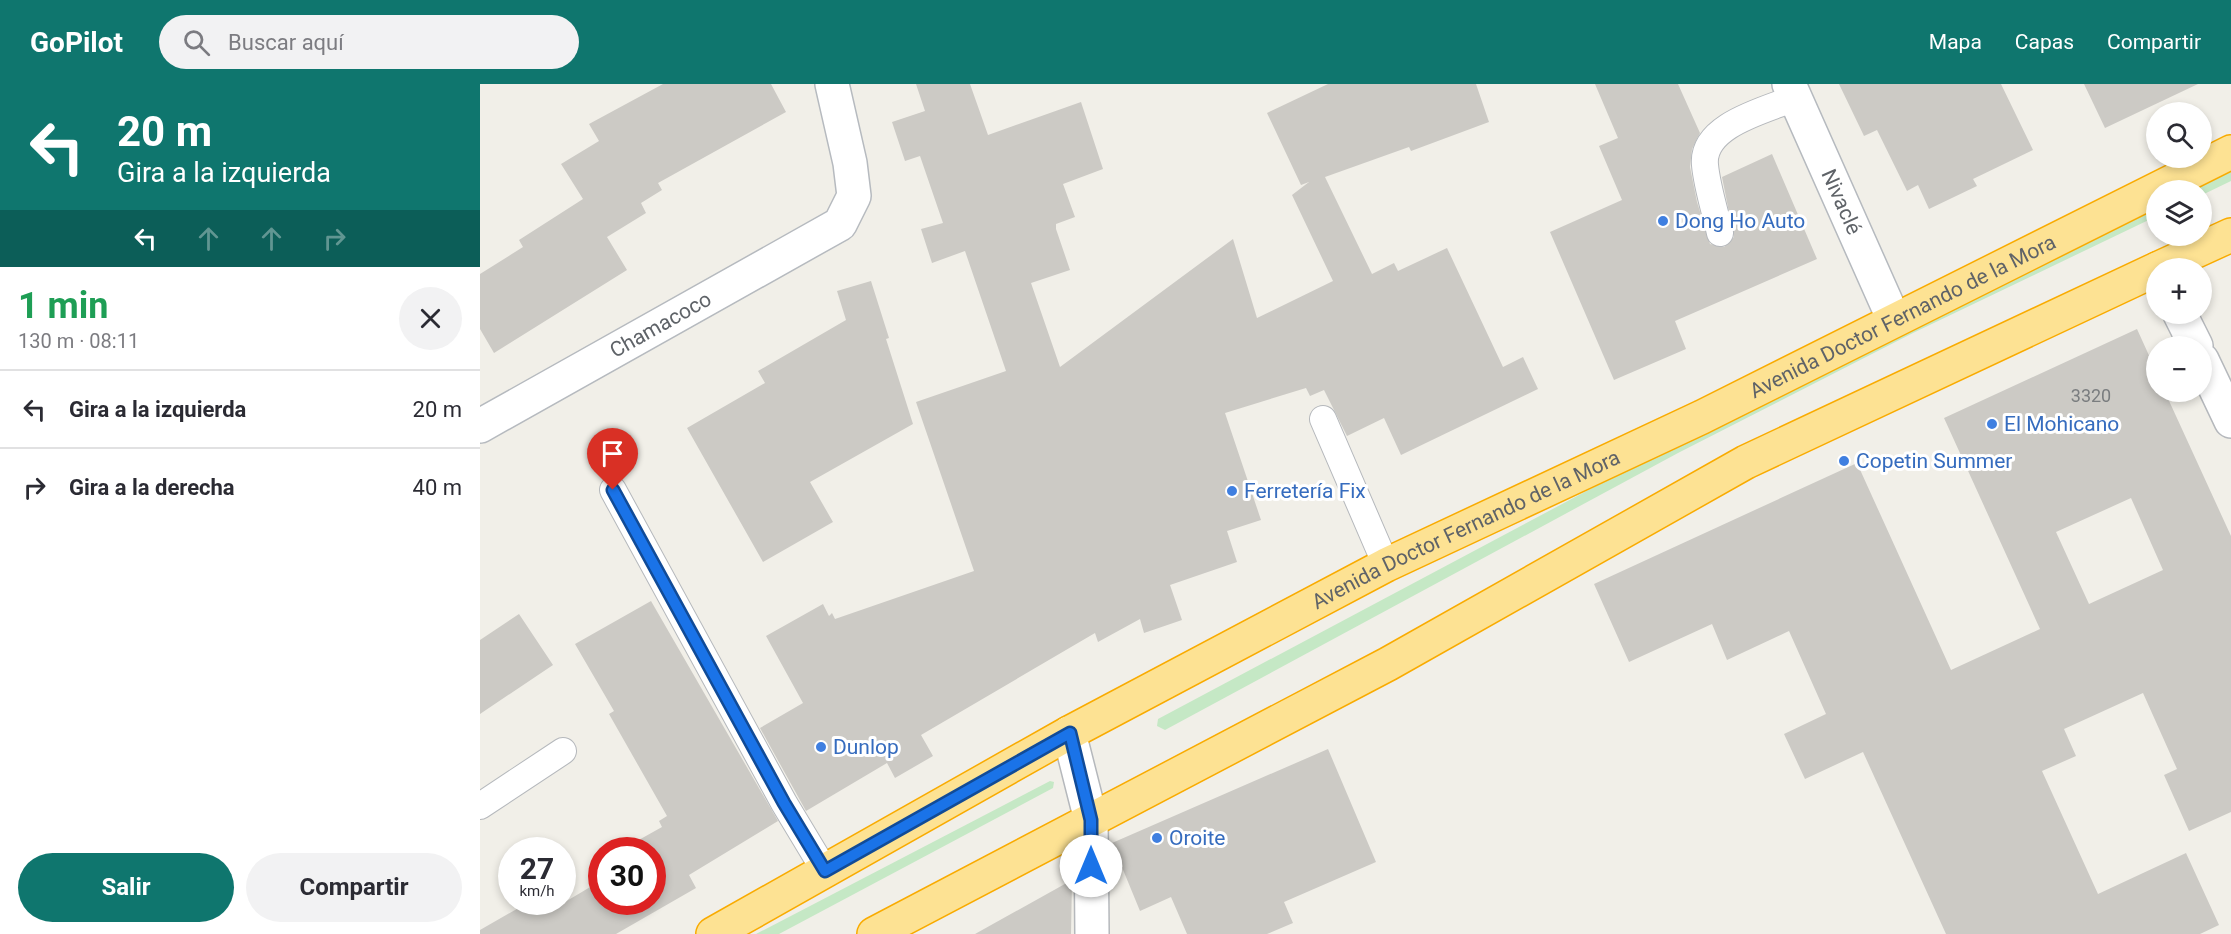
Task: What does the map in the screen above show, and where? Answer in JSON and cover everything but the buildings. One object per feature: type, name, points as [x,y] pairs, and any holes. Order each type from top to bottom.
[{"type":"highway","name":"Avenida Doctor Fernando de la Mora","points":[[713,934],[1070,733],[1386,566],[1702,417],[2231,152]]},
{"type":"highway","points":[[2182,258],[2231,235]]},
{"type":"highway","points":[[874,934],[1388,664],[1746,462],[2146,275]]},
{"type":"street","name":"Chamacoco","points":[[480,426],[840,224],[854,196],[850,163],[832,84]]},
{"type":"street","name":"Nivaclé","points":[[1792,91],[1894,320]]},
{"type":"street","points":[[2212,381],[2231,421]]},
{"type":"street","points":[[1070,733],[1091,820],[1092,934]]},
{"type":"lane","points":[[1720,233],[1704,163],[1713,138],[1729,124],[1792,91]]},
{"type":"lane","points":[[1323,419],[1386,566]]},
{"type":"lane","points":[[613,490],[784,803],[825,871]]},
{"type":"lane","points":[[480,806],[563,751]]},
{"type":"green space","points":[[2231,171],[2231,181],[2212,190],[2211,180]]},
{"type":"green space","points":[[2146,211],[2146,221],[1913,333],[1678,453],[1165,730],[1157,726],[1158,719],[1673,445]]},
{"type":"green space","points":[[1050,781],[1054,782],[1053,788],[779,934],[756,934]]},
{"type":"place","name":"Dong Ho Auto","points":[[1663,221]]},
{"type":"place","name":"El Mohicano","points":[[1992,424]]},
{"type":"place","name":"Copetin Summer","points":[[1844,461]]},
{"type":"place","name":"Ferretería Fix","points":[[1232,491]]},
{"type":"place","name":"Dunlop","points":[[821,747]]},
{"type":"place","name":"Oroite","points":[[1157,838]]},
{"type":"route","points":[[613,490],[784,803],[825,871],[1070,733],[1091,820],[1091,866]]}]
